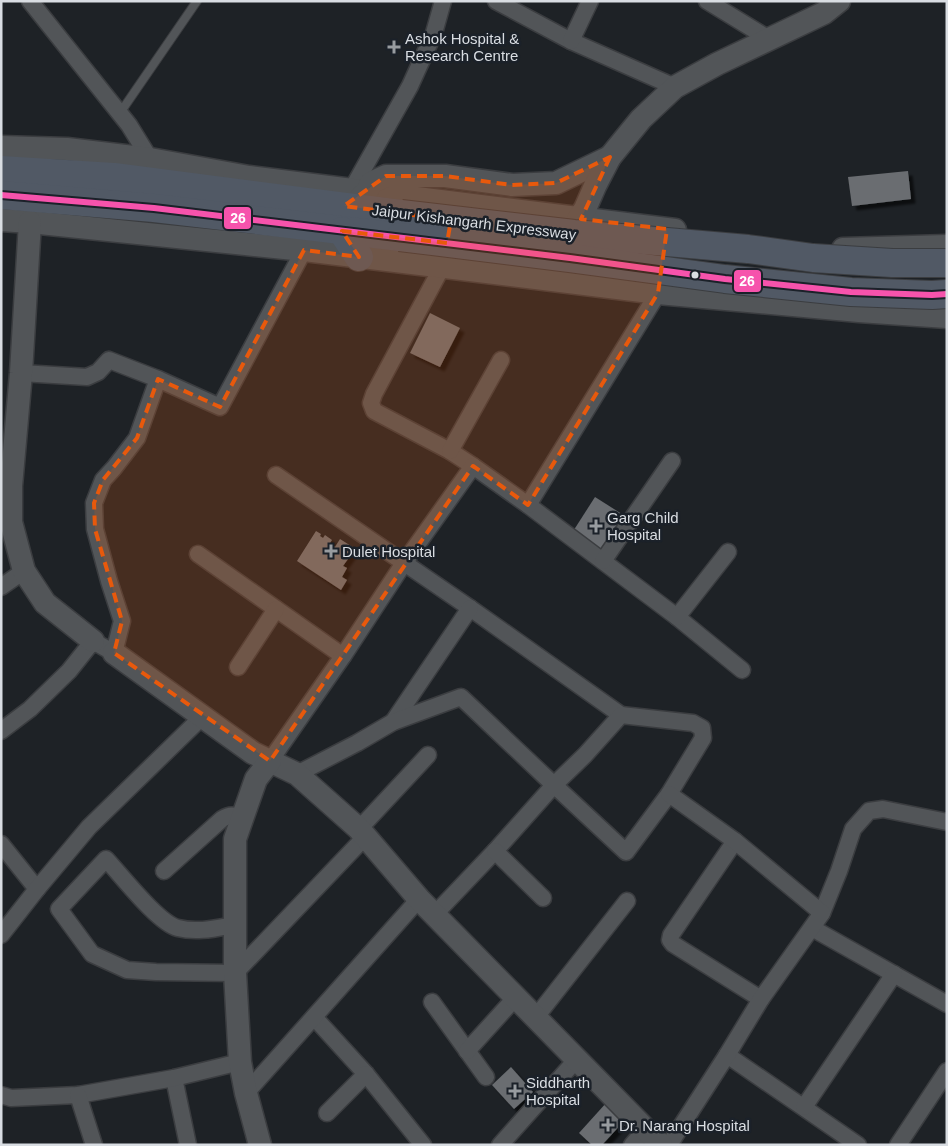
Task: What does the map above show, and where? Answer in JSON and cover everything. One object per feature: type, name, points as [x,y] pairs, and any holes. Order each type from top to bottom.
[{"type":"highway","name":"Jaipur Kishangarh Expressway","points":[[1,170],[114,177],[351,204],[401,226],[570,258],[725,279],[851,292],[947,294]]},
{"type":"highway","name":"Jaipur Kishangarh Expressway","points":[[1,196],[154,208],[351,204]]},
{"type":"highway","points":[[351,204],[359,257]]},
{"type":"highway","name":"Jaipur Kishangarh Expressway","points":[[401,226],[574,234],[748,249],[813,258],[947,264]]},
{"type":"street","points":[[30,1],[120,113],[150,159]]},
{"type":"street","points":[[351,204],[410,86],[434,33],[442,1]]},
{"type":"street","points":[[496,1],[570,41],[675,87]]},
{"type":"street","points":[[570,41],[590,1]]},
{"type":"street","points":[[707,1],[769,39]]},
{"type":"street","points":[[578,219],[585,209],[610,157],[642,119],[675,87],[717,64],[824,13],[839,1]]},
{"type":"street","points":[[1,147],[67,149],[150,159],[248,177],[351,204],[454,203],[838,249],[947,246]]},
{"type":"street","points":[[351,204],[371,183],[386,176],[445,176],[512,185],[556,183],[610,157]]},
{"type":"street","points":[[454,203],[442,267],[374,394],[371,403],[374,411],[450,451],[528,505],[742,670]]},
{"type":"street","points":[[1,220],[304,250],[658,293],[947,317]]},
{"type":"street","points":[[30,222],[21,373],[10,486],[12,522],[24,571],[45,603],[93,641],[114,653],[253,753],[297,774],[362,832],[427,907],[577,1059],[647,1140]]},
{"type":"street","points":[[528,505],[658,293],[667,229]]},
{"type":"street","points":[[21,373],[87,377],[98,372],[109,360],[158,379],[220,407],[304,250]]},
{"type":"street","points":[[450,451],[501,360]]},
{"type":"street","points":[[114,653],[122,621],[95,529],[94,503],[103,480],[137,438],[158,379]]},
{"type":"street","points":[[603,561],[672,461]]},
{"type":"street","points":[[260,1145],[240,1062],[235,973],[236,839],[256,779],[343,656],[404,563],[472,466]]},
{"type":"street","points":[[276,475],[470,608],[621,716],[693,723],[702,728],[703,738],[669,794],[626,852],[461,697],[393,722],[297,774]]},
{"type":"street","points":[[677,618],[728,552]]},
{"type":"street","points":[[198,554],[343,656]]},
{"type":"street","points":[[1,587],[24,571]]},
{"type":"street","points":[[393,722],[470,608]]},
{"type":"street","points":[[238,666],[276,609]]},
{"type":"street","points":[[1,731],[30,710],[69,671],[93,641]]},
{"type":"street","points":[[1,935],[89,827],[203,716]]},
{"type":"street","points":[[246,1092],[314,1016],[427,907],[495,851],[554,785],[621,716]]},
{"type":"street","points":[[236,925],[199,930],[177,928],[158,916],[106,859],[59,909],[92,954],[127,970],[235,973],[362,832],[428,755]]},
{"type":"street","points":[[669,794],[735,841],[822,913]]},
{"type":"street","points":[[669,1145],[728,1055],[761,999],[822,913],[853,829],[869,811],[883,809],[947,822]]},
{"type":"street","points":[[164,871],[227,815],[243,818]]},
{"type":"street","points":[[735,841],[671,935],[670,940],[673,944],[761,999]]},
{"type":"street","points":[[1,844],[37,889]]},
{"type":"street","points":[[495,851],[543,898]]},
{"type":"street","points":[[536,1017],[628,901]]},
{"type":"street","points":[[812,928],[947,1004]]},
{"type":"street","points":[[804,1108],[894,974]]},
{"type":"street","points":[[468,1051],[516,997]]},
{"type":"street","points":[[432,1002],[486,1077]]},
{"type":"street","points":[[314,1016],[366,1074],[423,1145]]},
{"type":"street","points":[[728,1055],[858,1145]]},
{"type":"street","points":[[500,1145],[577,1059]]},
{"type":"street","points":[[1,1095],[12,1098],[78,1095],[174,1078],[240,1062]]},
{"type":"street","points":[[898,1145],[947,1071]]},
{"type":"street","points":[[327,1113],[366,1074]]},
{"type":"street","points":[[174,1078],[188,1145]]},
{"type":"street","points":[[78,1095],[91,1142]]},
{"type":"lane","points":[[120,113],[197,1]]},
{"type":"highlighted area","points":[[610,157],[581,219],[667,229],[658,293],[528,505],[473,466],[270,761],[114,653],[122,621],[95,529],[94,503],[103,480],[137,438],[158,379],[220,407],[304,250],[359,257],[342,231],[447,243],[451,220],[344,206],[386,176],[445,176],[512,185],[556,183]]},
{"type":"building","points":[[908,171],[911,199],[852,206],[848,177]]},
{"type":"building","points":[[430,313],[460,328],[440,367],[410,353]]},
{"type":"building","points":[[595,497],[625,516],[600,555],[570,536]]},
{"type":"building","points":[[316,531],[323,538],[325,535],[332,540],[330,543],[335,547],[340,539],[359,551],[356,554],[353,552],[343,566],[347,568],[342,577],[347,580],[341,590],[297,561]]},
{"type":"building","points":[[511,1067],[533,1092],[514,1109],[492,1085]]},
{"type":"building","points":[[607,1102],[626,1119],[602,1145],[592,1145],[579,1133]]},
{"type":"transit line","name":"26","points":[[1,195],[154,208],[570,258],[725,279],[851,292],[947,294]]},
{"type":"place","name":"Ashok Hospital & Research Centre","points":[[394,47]]},
{"type":"place","name":"Garg Child Hospital","points":[[596,526]]},
{"type":"place","name":"Dulet Hospital","points":[[331,551]]},
{"type":"place","name":"Siddharth Hospital","points":[[515,1091]]},
{"type":"place","name":"Dr. Narang Hospital","points":[[608,1125]]}]
